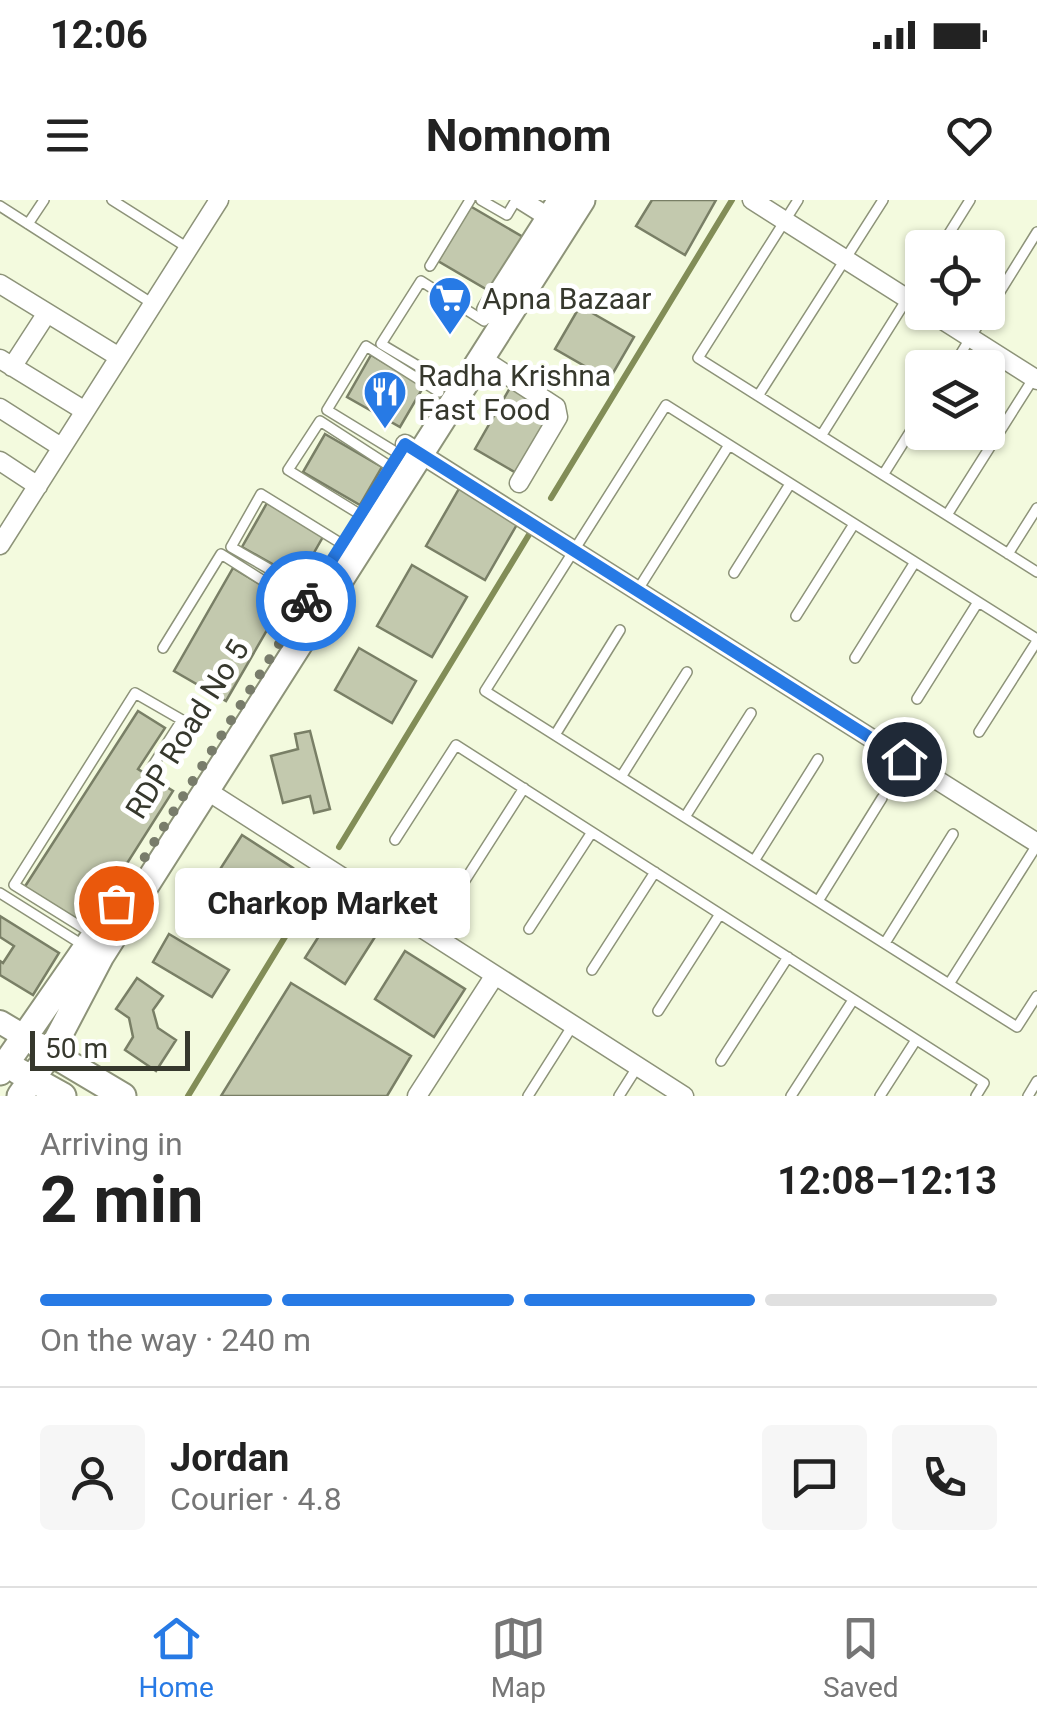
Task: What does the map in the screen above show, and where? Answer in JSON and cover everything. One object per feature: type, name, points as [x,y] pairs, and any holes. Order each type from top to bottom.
[{"type":"main road","name":"RDP Road No 5","points":[[2,1065],[11,1028],[94,947],[206,790],[484,321],[559,215],[582,200]]},
{"type":"main road","name":"RDP Road No 5","points":[[26,1087],[50,1052],[94,947],[361,514],[481,358],[559,215]]},
{"type":"main road","points":[[11,1028],[123,1096]]},
{"type":"main road","points":[[2,1065],[26,1087],[63,1096]]},
{"type":"street","points":[[1,541],[219,200]]},
{"type":"street","points":[[518,200],[559,215]]},
{"type":"street","points":[[752,200],[905,297]]},
{"type":"street","points":[[0,284],[120,357]]},
{"type":"street","points":[[47,312],[6,363],[85,412]]},
{"type":"street","points":[[958,330],[1036,377]]},
{"type":"street","points":[[481,358],[556,407],[558,418],[519,483]]},
{"type":"street","points":[[0,408],[61,448]]},
{"type":"street","points":[[404,455],[574,550],[1037,844]]},
{"type":"street","points":[[0,461],[38,486]]},
{"type":"street","points":[[206,790],[684,1096]]},
{"type":"street","points":[[417,1096],[495,975]]},
{"type":"lane","points":[[28,224],[44,200]]},
{"type":"lane","points":[[112,200],[188,248]]},
{"type":"lane","points":[[430,266],[470,200]]},
{"type":"lane","points":[[481,200],[507,215],[518,200]]},
{"type":"lane","points":[[798,200],[698,358],[1037,572]]},
{"type":"lane","points":[[758,396],[882,200]]},
{"type":"lane","points":[[951,230],[970,200]]},
{"type":"lane","points":[[0,206],[154,304]]},
{"type":"lane","points":[[1005,283],[1037,232]]},
{"type":"lane","points":[[442,387],[381,344],[421,281],[484,321]]},
{"type":"lane","points":[[821,436],[905,317]]},
{"type":"lane","points":[[963,350],[975,330]]},
{"type":"lane","points":[[404,455],[327,410],[366,346],[442,387]]},
{"type":"lane","points":[[947,515],[1036,377]]},
{"type":"lane","points":[[979,732],[1037,640],[666,405],[485,691],[1018,1027],[1037,996]]},
{"type":"lane","points":[[361,514],[288,470],[320,421],[404,455]]},
{"type":"lane","points":[[883,476],[905,440]]},
{"type":"lane","points":[[637,590],[729,445]]},
{"type":"lane","points":[[734,573],[790,484]]},
{"type":"lane","points":[[307,600],[231,546],[261,494],[342,544]]},
{"type":"lane","points":[[1008,554],[1037,508]]},
{"type":"lane","points":[[796,616],[854,524]]},
{"type":"lane","points":[[163,648],[221,554],[307,600]]},
{"type":"lane","points":[[855,658],[915,562]]},
{"type":"lane","points":[[917,699],[978,602]]},
{"type":"lane","points":[[554,734],[620,630]]},
{"type":"lane","points":[[621,777],[688,672]]},
{"type":"lane","points":[[94,947],[14,885],[135,693],[182,720],[152,766]]},
{"type":"lane","points":[[685,818],[751,713]]},
{"type":"lane","points":[[394,840],[456,745],[984,1083],[976,1096]]},
{"type":"lane","points":[[754,860],[818,760]]},
{"type":"lane","points":[[462,885],[524,788]]},
{"type":"lane","points":[[818,900],[882,798]]},
{"type":"lane","points":[[529,929],[592,832]]},
{"type":"lane","points":[[885,943],[954,834]]},
{"type":"lane","points":[[949,984],[1037,844]]},
{"type":"lane","points":[[592,970],[654,872]]},
{"type":"lane","points":[[0,892],[94,947]]},
{"type":"lane","points":[[658,1011],[720,914]]},
{"type":"lane","points":[[721,1060],[788,957]]},
{"type":"lane","points":[[791,1096],[853,1000]]},
{"type":"lane","points":[[528,1096],[573,1025]]},
{"type":"lane","points":[[880,1096],[916,1040]]},
{"type":"lane","points":[[619,1096],[638,1066]]},
{"type":"lane","points":[[1028,1096],[1037,1081]]},
{"type":"building","points":[[652,200],[716,200],[685,255],[636,226]]},
{"type":"building","points":[[470,206],[523,237],[491,292],[438,261]]},
{"type":"building","points":[[580,306],[634,337],[609,380],[555,349]]},
{"type":"building","points":[[371,355],[424,386],[400,427],[347,397]]},
{"type":"building","points":[[511,386],[554,411],[518,474],[475,449]]},
{"type":"building","points":[[325,434],[382,467],[360,505],[303,472]]},
{"type":"building","points":[[460,487],[519,521],[485,580],[426,546]]},
{"type":"building","points":[[267,503],[324,535],[299,579],[242,547]]},
{"type":"building","points":[[412,565],[467,597],[432,657],[377,626]]},
{"type":"building","points":[[233,568],[285,599],[226,701],[174,671]]},
{"type":"building","points":[[359,648],[416,681],[392,723],[335,690]]},
{"type":"building","points":[[138,711],[165,728],[138,769],[173,791],[86,928],[24,888]]},
{"type":"building","points":[[310,731],[330,809],[314,813],[310,796],[283,803],[271,756],[298,749],[295,734]]},
{"type":"building","points":[[242,835],[293,868],[260,921],[208,888]]},
{"type":"building","points":[[340,903],[380,929],[345,984],[305,958]]},
{"type":"building","points":[[0,916],[59,953],[33,995],[0,975],[0,961],[3,963],[14,946],[0,937]]},
{"type":"building","points":[[169,934],[229,970],[212,997],[153,962]]},
{"type":"building","points":[[405,951],[465,989],[434,1037],[375,999]]},
{"type":"building","points":[[137,978],[163,996],[153,1010],[158,1028],[176,1040],[156,1071],[125,1050],[133,1037],[129,1018],[116,1009]]},
{"type":"building","points":[[291,983],[411,1056],[387,1096],[221,1096]]},
{"type":"waterway","points":[[551,498],[732,200]]},
{"type":"waterway","points":[[339,847],[533,528]]},
{"type":"waterway","points":[[188,1096],[324,873]]},
{"type":"way so far","points":[[116,903],[306,601]]},
{"type":"place","name":"Apna Bazaar","points":[[450,336]]},
{"type":"place","name":"Radha Krishna Fast Food","points":[[385,430]]},
{"type":"place","name":"Charkop Market","points":[[116,903]]},
{"type":"route","points":[[306,601],[405,444],[904,759]]}]
